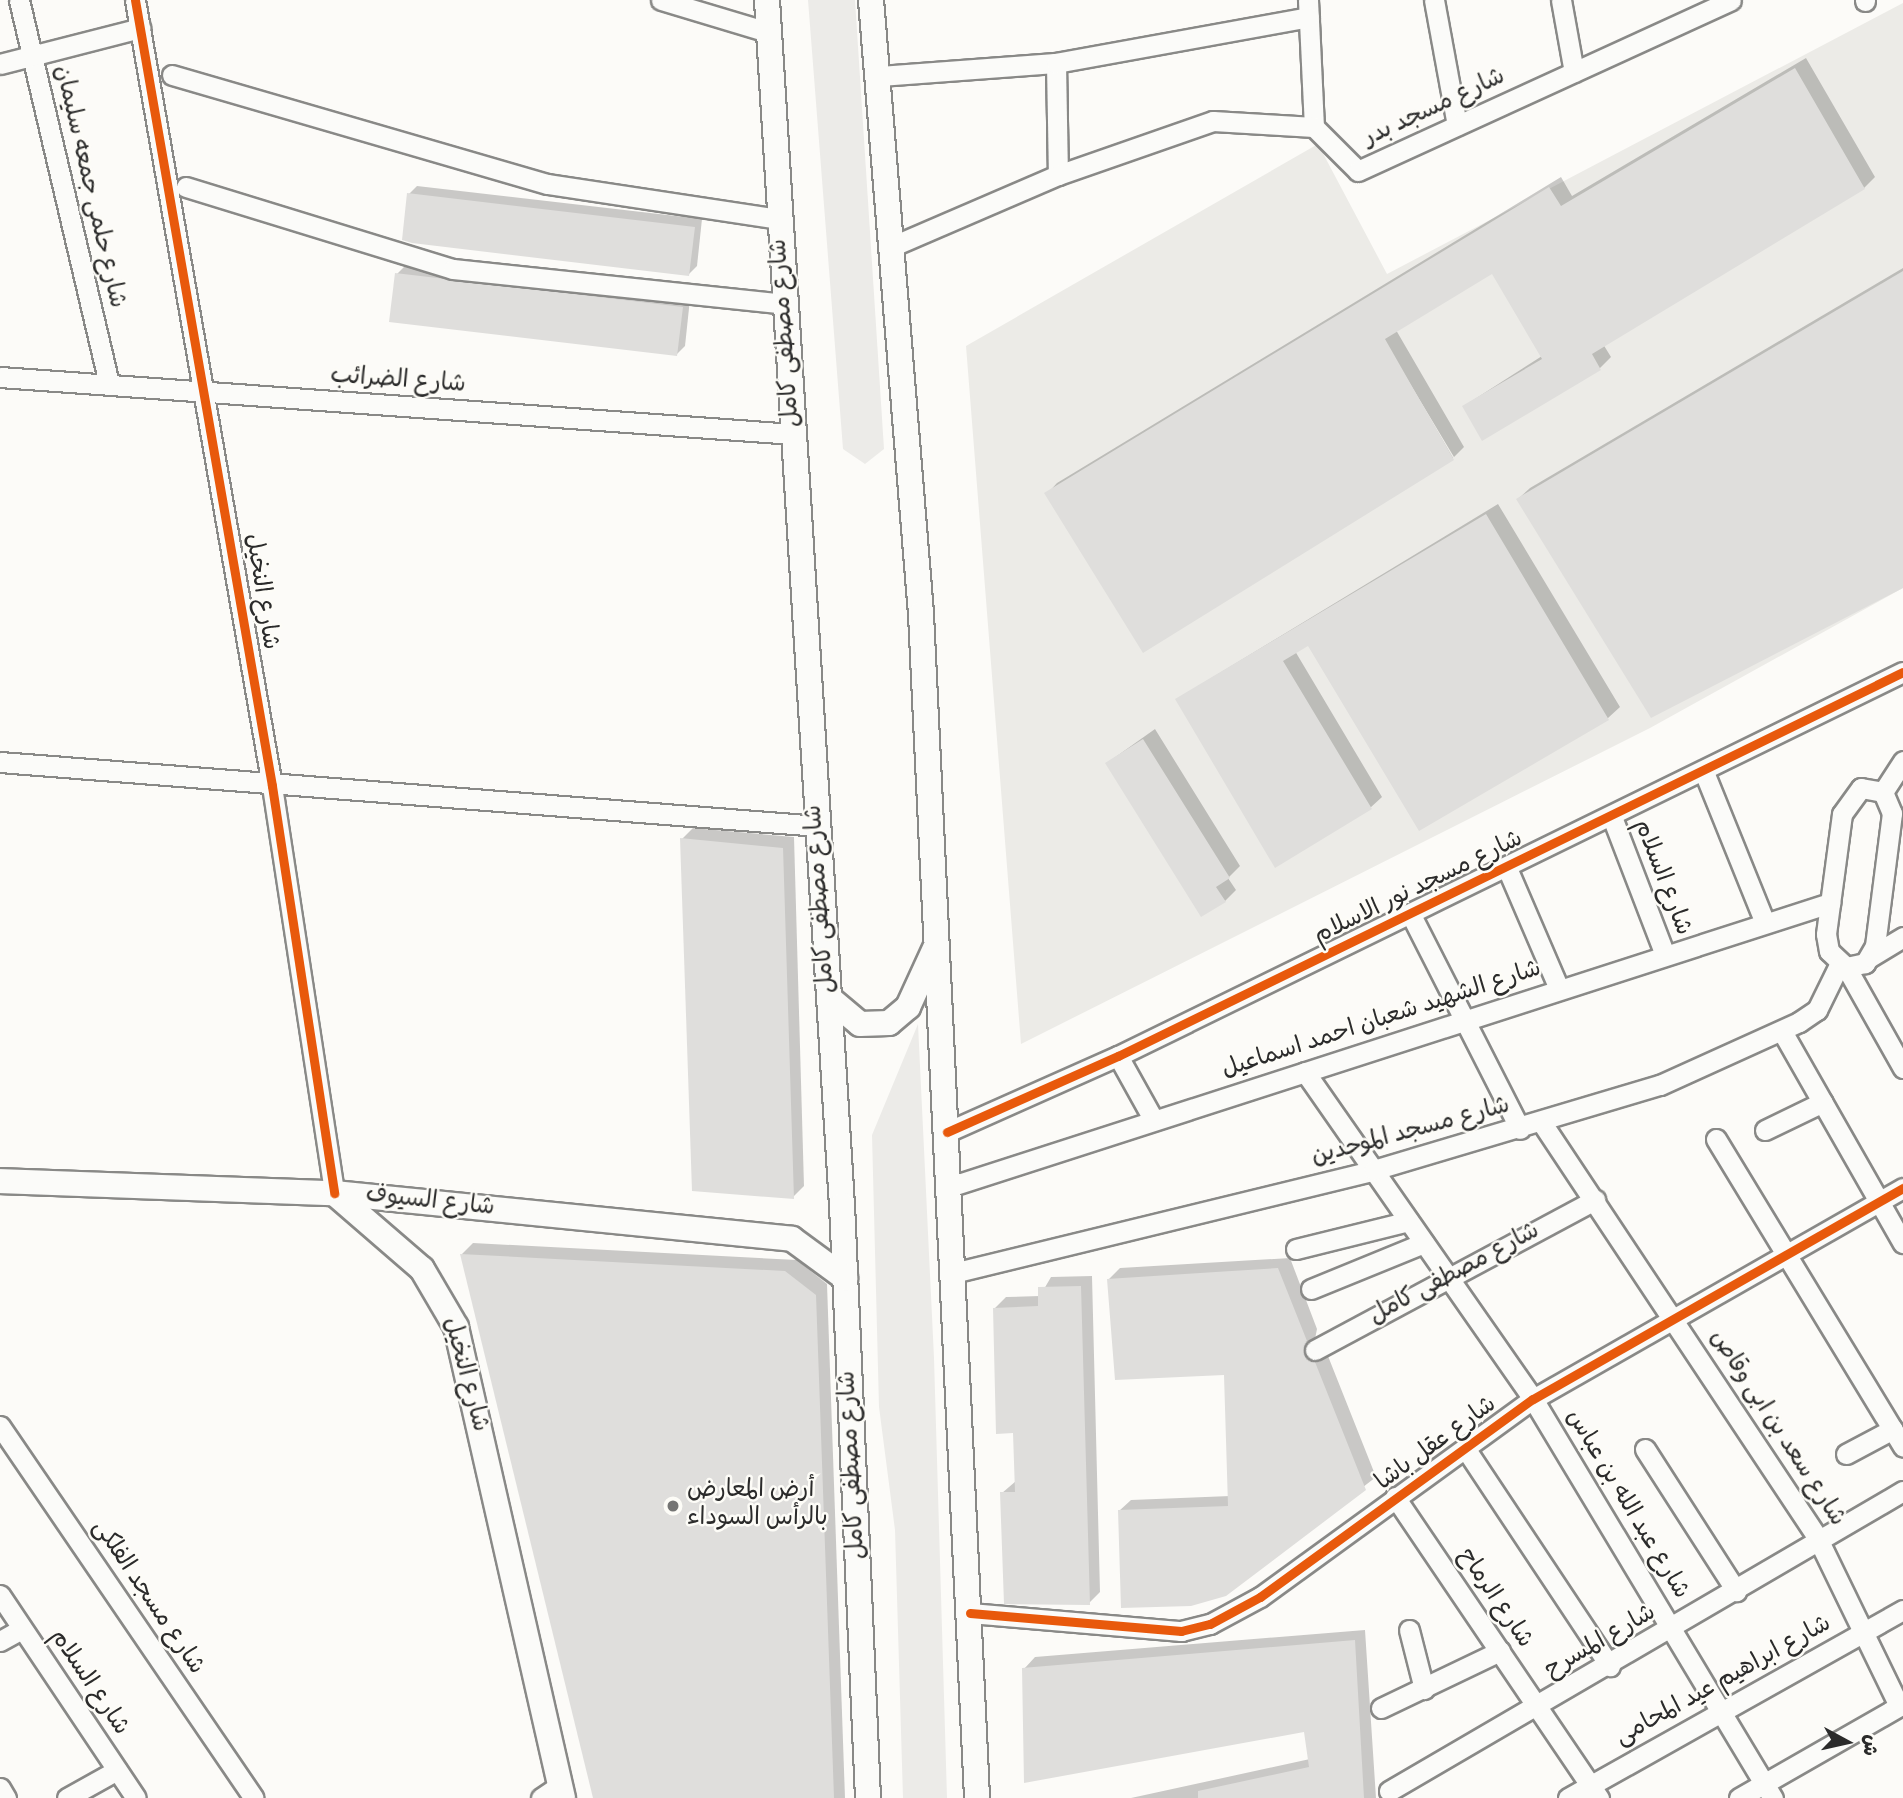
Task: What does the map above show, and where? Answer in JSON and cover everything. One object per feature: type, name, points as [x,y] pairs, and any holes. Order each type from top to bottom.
[{"type":"main road","name":"شارع مصطفى كامل","points":[[767,0],[845,1278],[868,1798]]},
{"type":"main road","points":[[871,0],[893,246],[937,944],[977,1798]]},
{"type":"main road","points":[[829,998],[860,1024],[889,1023],[908,1007],[937,944]]},
{"type":"main road","name":"شارع السيوف","points":[[0,1181],[334,1193],[792,1239],[845,1278]]},
{"type":"main road","name":"شارع النخيل","points":[[334,1193],[422,1269],[456,1327],[555,1794]]},
{"type":"street","name":"شارع حلمى جمعه سليمان","points":[[19,0],[109,385]]},
{"type":"street","name":"شارع النخيل","points":[[135,0],[207,393],[272,786],[334,1193]]},
{"type":"street","points":[[661,0],[768,32]]},
{"type":"street","points":[[1434,0],[1457,125]]},
{"type":"street","points":[[1560,0],[1574,72]]},
{"type":"street","name":"شارع مسجد بدر","points":[[1314,127],[1355,172],[1731,0]]},
{"type":"street","points":[[879,76],[1056,63],[1308,9],[1314,127],[1213,121],[1058,175],[893,246]]},
{"type":"street","points":[[0,64],[141,28]]},
{"type":"street","points":[[1056,63],[1058,175]]},
{"type":"street","points":[[172,75],[548,184],[780,219]]},
{"type":"street","points":[[186,187],[453,269],[785,304]]},
{"type":"street","name":"شارع الضرائب","points":[[0,377],[793,434]]},
{"type":"street","name":"شارع مسجد نور الاسلام","points":[[947,1132],[1118,1056],[1704,772],[1903,672]]},
{"type":"street","points":[[1883,792],[1903,761]]},
{"type":"street","points":[[0,762],[272,786],[818,827]]},
{"type":"street","points":[[1704,772],[1765,923]]},
{"type":"street","points":[[1883,792],[1861,788],[1845,804],[1826,934],[1903,1068]]},
{"type":"street","points":[[1870,957],[1892,813],[1883,792]]},
{"type":"street","name":"شارع السلام","points":[[1612,817],[1665,955]]},
{"type":"street","points":[[1507,868],[1559,989]]},
{"type":"street","name":"شارع الشهيد شعبان احمد اسماعيل","points":[[949,1187],[1829,903]]},
{"type":"street","points":[[1411,915],[1520,1129]]},
{"type":"street","points":[[1842,966],[1870,957],[1903,937]]},
{"type":"street","name":"شارع مسجد الموحدين","points":[[953,1273],[1374,1170],[1542,1123],[1660,1085],[1783,1032],[1817,1010],[1842,966]]},
{"type":"street","points":[[1783,1032],[1903,1243]]},
{"type":"street","points":[[1118,1056],[1153,1119]]},
{"type":"street","name":"شارع عبد الله بن عباس","points":[[1305,1072],[1533,1399],[1769,1791]]},
{"type":"street","points":[[1765,1130],[1823,1102]]},
{"type":"street","name":"شارع سعد بن ابى وقاص","points":[[1542,1123],[1674,1314],[1818,1539],[1867,1630],[1901,1705]]},
{"type":"street","points":[[1716,1139],[1903,1447]]},
{"type":"street","name":"شارع عقل باشا","points":[[970,1613],[1181,1631],[1210,1624],[1259,1597],[1533,1399],[1674,1314],[1903,1188]]},
{"type":"street","name":"شارع مصطفى كامل","points":[[1315,1350],[1595,1200]]},
{"type":"street","points":[[1296,1249],[1409,1221]]},
{"type":"street","points":[[1311,1289],[1424,1243]]},
{"type":"street","name":"شارع مسجد الفلكى","points":[[0,1426],[254,1798]]},
{"type":"street","points":[[1846,1454],[1893,1429]]},
{"type":"street","points":[[1465,1448],[1610,1666]]},
{"type":"street","points":[[1645,1449],[1736,1591]]},
{"type":"street","name":"شارع المسرح","points":[[1389,1791],[1539,1708],[1672,1630],[1818,1539],[1903,1491]]},
{"type":"street","name":"شارع الرماح","points":[[1395,1497],[1595,1792]]},
{"type":"street","name":"شارع السلام","points":[[0,1595],[136,1798]]},
{"type":"street","name":"شارع ابراهيم عيد المحامى","points":[[1568,1798],[1595,1792],[1722,1710],[1903,1610]]},
{"type":"street","points":[[0,1641],[22,1629]]},
{"type":"street","points":[[1409,1630],[1424,1689]]},
{"type":"street","points":[[1381,1708],[1500,1651]]},
{"type":"street","points":[[1739,1798],[1769,1791],[1901,1705]]},
{"type":"street","points":[[67,1798],[117,1770]]},
{"type":"street","points":[[0,1788],[6,1798]]},
{"type":"shaded area","points":[[808,0],[855,0],[884,449],[865,464],[843,449]]},
{"type":"shaded area","points":[[1903,3],[1903,588],[1650,728],[1021,1044],[966,346],[1318,144],[1387,274]]},
{"type":"shaded area","points":[[918,1024],[934,1358],[947,1798],[903,1798],[895,1530],[879,1407],[872,1135]]},
{"type":"building","points":[[1795,68],[1865,189],[1592,354],[1601,370],[1482,441],[1462,406],[1542,359],[1492,274],[1385,339],[1454,460],[1143,653],[1044,493],[1549,187],[1561,206]]},
{"type":"building","points":[[407,193],[695,227],[689,276],[412,243],[402,240]]},
{"type":"building","points":[[1903,271],[1903,588],[1651,718],[1516,499]]},
{"type":"building","points":[[395,273],[683,307],[677,356],[389,322]]},
{"type":"building","points":[[1486,514],[1609,720],[1419,831],[1308,646],[1283,661],[1372,809],[1275,868],[1175,699]]},
{"type":"building","points":[[1143,739],[1230,878],[1216,887],[1226,902],[1201,917],[1105,763]]},
{"type":"building","points":[[680,838],[783,848],[794,1199],[692,1191]]},
{"type":"building","name":"أرض المعارض بالرأس السوداء","points":[[460,1254],[785,1271],[816,1295],[834,1798],[593,1798]]},
{"type":"building","points":[[1278,1268],[1307,1341],[1304,1355],[1315,1362],[1366,1490],[1226,1596],[1191,1606],[1121,1608],[1118,1510],[1228,1506],[1224,1375],[1115,1380],[1107,1279]]},
{"type":"building","points":[[1081,1286],[1090,1605],[1004,1604],[1000,1492],[1015,1492],[1013,1433],[996,1434],[993,1308],[1038,1306],[1038,1287]]},
{"type":"building","points":[[1355,1640],[1364,1798],[1198,1798],[1198,1791],[1309,1767],[1304,1732],[1024,1783],[1022,1668]]},
{"type":"cycle path","points":[[135,0],[272,786],[334,1193]]},
{"type":"cycle path","points":[[947,1132],[1118,1056],[1903,672]]},
{"type":"cycle path","points":[[970,1613],[1181,1631],[1210,1624],[1260,1597],[1533,1399],[1903,1188]]},
{"type":"place","name":"أرض المعارض بالرأس السوداء","points":[[673,1506]]}]
